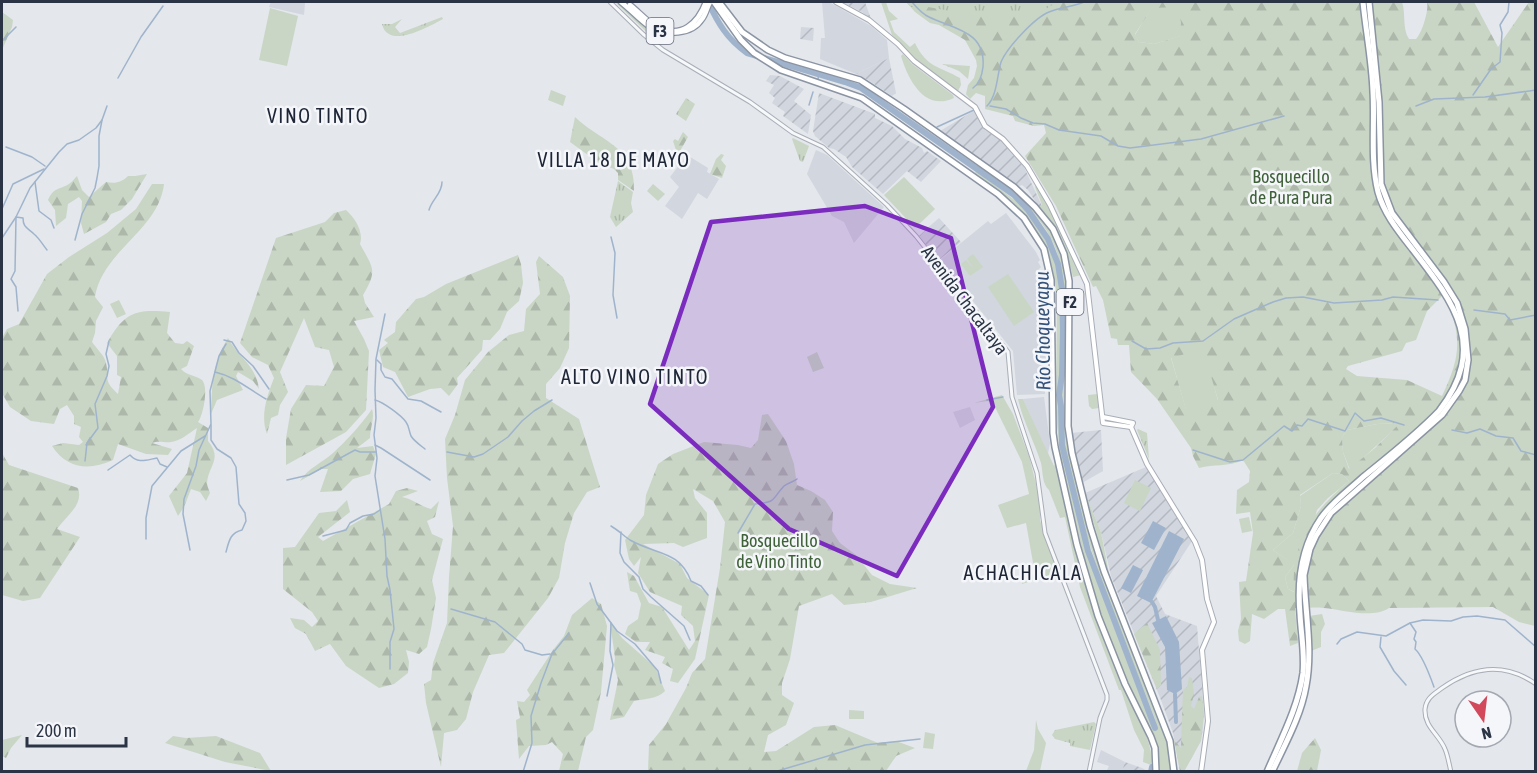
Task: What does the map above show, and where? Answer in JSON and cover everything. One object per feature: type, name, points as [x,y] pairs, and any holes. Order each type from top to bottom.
[{"type":"highway","name":"F3","points":[[624,2],[662,29],[687,27],[702,17],[710,2]]},
{"type":"highway","name":"F2","points":[[710,2],[754,53],[777,68],[854,93],[998,194],[1024,218],[1044,249],[1053,295],[1055,447],[1090,593],[1121,675],[1151,737],[1155,748],[1156,771]]},
{"type":"highway","name":"F2","points":[[719,2],[742,32],[768,50],[785,58],[860,80],[1014,187],[1053,229],[1064,254],[1070,296],[1069,440],[1090,526],[1104,571],[1170,741],[1174,771]]},
{"type":"highway","points":[[1267,771],[1296,705],[1301,684],[1303,661],[1299,573],[1312,534],[1320,520],[1338,499],[1439,411],[1456,384],[1463,360],[1462,336],[1451,302],[1398,232],[1378,193],[1375,174],[1373,91],[1363,2]]},
{"type":"highway","points":[[1272,771],[1298,715],[1307,683],[1309,662],[1304,575],[1316,536],[1331,513],[1442,415],[1459,391],[1467,372],[1468,346],[1457,303],[1392,213],[1381,184],[1379,102],[1369,2]]},
{"type":"main road","points":[[836,2],[869,20],[914,61],[975,106],[985,126],[1003,138],[1027,166],[1050,205],[1088,284],[1103,420],[1132,425],[1147,464],[1195,542],[1202,560],[1207,599],[1214,622],[1202,650],[1208,721],[1201,771]]},
{"type":"street","name":"Avenida Chacaltaya","points":[[610,2],[663,50],[750,102],[793,133],[823,147],[887,205],[916,236],[1008,352],[1012,396],[1037,473],[1045,532],[1107,695],[1089,771]]},
{"type":"street","points":[[1451,771],[1444,747],[1427,723],[1425,707],[1428,699],[1455,679],[1485,670],[1512,671],[1536,684]]},
{"type":"highlighted area","points":[[865,206],[951,238],[993,407],[897,576],[789,529],[650,404],[711,222]]},
{"type":"shaded area","points":[[271,2],[305,3],[304,15],[269,7]]},
{"type":"shaded area","points":[[822,2],[829,2],[871,26],[887,40],[889,58],[856,74],[820,59],[821,38],[825,38]]},
{"type":"shaded area","points":[[842,2],[865,2],[871,19],[862,12]]},
{"type":"shaded area","points":[[801,27],[814,28],[813,41],[800,39]]},
{"type":"shaded area","points":[[889,58],[896,93],[892,96],[856,74]]},
{"type":"shaded area","points":[[770,75],[780,76],[804,89],[794,101],[811,115],[808,134],[783,116],[785,112],[772,103],[775,98],[769,93],[774,85],[766,81]]},
{"type":"shaded area","points":[[819,93],[875,114],[875,118],[892,126],[905,139],[922,148],[924,153],[927,151],[941,161],[921,182],[907,171],[883,194],[852,167],[846,157],[829,148],[815,136],[813,131]]},
{"type":"shaded area","points":[[975,110],[985,130],[1001,140],[1024,167],[1042,206],[1039,207],[1022,185],[1019,186],[940,131]]},
{"type":"shaded area","points":[[816,150],[827,155],[884,207],[854,243],[844,222],[832,216],[807,174]]},
{"type":"shaded area","points":[[687,155],[708,168],[707,172],[719,179],[707,199],[698,193],[682,219],[665,206],[679,187],[670,177]]},
{"type":"shaded area","points":[[1006,213],[1036,252],[1040,260],[1039,269],[1046,279],[1046,378],[1048,384],[1045,386],[1045,394],[1017,395],[1013,351],[940,260],[988,221],[991,224]]},
{"type":"shaded area","points":[[939,218],[961,242],[939,260],[919,236]]},
{"type":"shaded area","points":[[1044,397],[1050,443],[1048,454],[1023,399]]},
{"type":"shaded area","points":[[970,407],[975,420],[960,428],[953,412]]},
{"type":"shaded area","points":[[1101,430],[1103,471],[1082,483],[1071,433]]},
{"type":"shaded area","points":[[1146,467],[1192,541],[1156,596],[1165,614],[1197,626],[1204,713],[1203,728],[1201,741],[1183,771],[1180,771],[1173,733],[1111,576],[1101,532],[1085,493]]},
{"type":"shaded area","points":[[1101,750],[1125,762],[1122,771],[1112,772],[1107,770],[1109,766],[1097,762]]},
{"type":"shaded area","points":[[1125,762],[1142,768],[1147,771],[1122,771]]},
{"type":"green space","points":[[615,2],[619,2],[660,33],[655,40]]},
{"type":"green space","points":[[881,2],[886,2],[889,11],[898,19],[890,21],[894,32],[910,47],[915,43],[929,62],[960,78],[961,85],[958,91],[917,61],[892,35]]},
{"type":"green space","name":"Bosquecillo de Pura Pura","points":[[906,2],[1402,2],[1407,35],[1409,39],[1416,39],[1421,32],[1427,2],[1474,2],[1498,47],[1529,2],[1535,2],[1535,626],[1519,622],[1493,607],[1389,608],[1374,613],[1295,608],[1298,643],[1290,646],[1285,609],[1278,609],[1264,619],[1252,614],[1250,641],[1245,644],[1239,641],[1238,631],[1241,619],[1239,582],[1246,581],[1253,533],[1250,512],[1236,514],[1237,490],[1249,482],[1250,471],[1243,460],[1232,464],[1199,468],[1191,448],[1157,399],[1131,372],[1129,345],[1118,345],[1117,339],[1111,338],[1103,300],[1096,286],[1093,287],[1056,206],[1025,156],[1046,133],[1044,125],[1034,126],[1015,121],[1013,116],[985,109],[985,96],[976,93],[970,99],[966,94],[977,66],[965,40],[939,25],[930,23]],"holes":[[[1178,7],[1181,23],[1180,36],[1154,44],[1139,42],[1135,34],[1152,8]],[[1442,296],[1446,298],[1457,336],[1456,358],[1442,396],[1407,380],[1357,376],[1346,369],[1348,366],[1402,351],[1406,343],[1416,340],[1427,311]],[[1203,349],[1218,400],[1186,409],[1171,358]],[[1400,423],[1375,448],[1349,469],[1343,452],[1342,437],[1347,430],[1377,424]],[[1333,473],[1342,474],[1349,481],[1324,504],[1300,543],[1294,574],[1294,592],[1288,589],[1285,577],[1294,565],[1293,560],[1286,559],[1273,550],[1293,533],[1301,506],[1300,495]]]},
{"type":"green space","points":[[906,2],[1057,2],[1038,14],[1024,15],[989,11],[961,16],[945,10],[911,7]]},
{"type":"green space","points":[[1152,7],[1179,7],[1181,36],[1154,44],[1139,42],[1135,35]]},
{"type":"green space","points":[[270,8],[298,16],[287,66],[259,60]]},
{"type":"green space","points":[[2,12],[13,20],[2,50]]},
{"type":"green space","points":[[442,17],[443,19],[428,27],[400,36],[386,32],[382,24],[392,24],[402,19],[395,27],[400,33]]},
{"type":"green space","points":[[903,54],[954,98],[934,101],[919,91],[908,74],[901,56]]},
{"type":"green space","points":[[942,64],[970,66],[968,79],[959,71]]},
{"type":"green space","points":[[551,90],[566,96],[563,106],[548,100]]},
{"type":"green space","points":[[686,98],[695,104],[686,121],[676,114]]},
{"type":"green space","points":[[575,117],[623,154],[633,176],[634,191],[618,180],[618,173],[614,169],[599,163],[570,142]]},
{"type":"green space","points":[[683,132],[688,137],[680,151],[676,150],[673,141],[675,139],[678,141]]},
{"type":"green space","points":[[793,138],[809,146],[803,162],[800,161]]},
{"type":"green space","points":[[721,154],[724,155],[721,160],[726,166],[722,178],[710,174],[716,159]]},
{"type":"green space","points":[[980,166],[1034,209],[1051,231],[1061,252],[1067,290],[1064,402],[1069,451],[1080,500],[1103,572],[1162,723],[1171,771],[1159,771],[1157,749],[1151,731],[1115,654],[1090,582],[1060,455],[1056,413],[1057,301],[1050,259],[1042,241],[1022,212],[975,173],[976,171],[1016,201],[1027,213],[1048,244],[1057,265],[1061,301],[1061,445],[1086,552],[1155,730],[1157,729],[1155,719],[1092,552],[1072,483],[1063,433],[1064,298],[1062,271],[1057,254],[1040,221],[1022,201],[978,169]]},
{"type":"green space","points":[[147,174],[132,199],[121,210],[111,214],[106,222],[84,234],[81,223],[82,201],[79,197],[68,204],[66,218],[56,226],[55,210],[48,200],[55,191],[69,184],[77,176],[82,190],[89,197],[106,182],[116,183],[128,176]]},
{"type":"green space","points":[[904,177],[935,209],[915,228],[884,195]]},
{"type":"green space","points":[[618,181],[633,192],[631,203],[633,212],[616,227],[610,217]]},
{"type":"green space","points":[[152,184],[164,184],[160,200],[152,215],[108,266],[100,281],[95,297],[103,307],[96,321],[92,342],[105,360],[108,382],[118,394],[121,377],[117,375],[117,356],[107,343],[120,325],[132,315],[148,311],[170,312],[167,333],[175,343],[183,344],[187,341],[194,346],[187,366],[181,369],[200,378],[204,384],[202,414],[198,422],[208,428],[208,441],[215,458],[208,477],[207,484],[210,493],[206,501],[200,492],[191,489],[178,516],[169,496],[187,473],[197,428],[175,441],[152,443],[172,449],[168,455],[146,454],[118,444],[113,460],[95,466],[79,466],[64,459],[52,446],[63,443],[79,445],[83,442],[79,437],[81,427],[74,424],[74,416],[67,405],[60,409],[54,424],[31,421],[10,407],[3,395],[2,338],[7,329],[19,324],[47,274],[107,233],[136,209]]},
{"type":"green space","points":[[653,184],[665,194],[658,201],[647,191]]},
{"type":"green space","points":[[1036,186],[1048,205],[1081,275],[1073,277],[1061,240],[1039,207],[1042,205]]},
{"type":"green space","points":[[346,210],[358,226],[361,235],[360,244],[372,269],[371,280],[363,295],[374,317],[354,321],[369,351],[366,410],[346,432],[286,465],[286,438],[291,409],[306,385],[324,386],[334,367],[329,350],[315,347],[304,318],[280,372],[288,392],[280,405],[278,415],[271,418],[267,434],[264,413],[274,378],[268,365],[252,357],[240,343],[276,238],[325,222],[334,213]]},
{"type":"green space","points":[[973,254],[983,267],[970,276],[961,264],[966,260],[974,269],[967,259]]},
{"type":"green space","points":[[518,255],[523,283],[519,301],[507,312],[500,329],[490,340],[483,340],[482,350],[457,378],[458,384],[449,396],[441,388],[430,389],[408,397],[395,372],[383,367],[379,350],[388,343],[384,340],[395,332],[396,322],[416,299],[446,284]]},
{"type":"green space","points":[[539,256],[563,277],[570,296],[569,348],[560,368],[546,384],[546,398],[579,419],[600,487],[587,492],[574,513],[565,543],[559,578],[548,598],[504,653],[489,655],[473,692],[466,719],[457,730],[444,733],[441,767],[426,703],[424,684],[431,680],[433,663],[447,623],[453,526],[445,439],[465,380],[488,352],[509,335],[524,331],[526,309],[540,294],[536,262]]},
{"type":"green space","points":[[1008,274],[1034,312],[1014,326],[988,287]]},
{"type":"green space","points":[[119,300],[126,314],[117,318],[110,304]]},
{"type":"green space","points":[[228,338],[251,367],[259,389],[253,381],[238,372],[236,376],[243,390],[217,400],[211,414],[216,366]]},
{"type":"green space","points":[[1204,348],[1218,401],[1186,410],[1171,357]]},
{"type":"green space","points":[[817,352],[824,368],[813,372],[807,357]]},
{"type":"green space","points":[[1098,394],[1099,408],[1092,409],[1089,406],[1088,395]]},
{"type":"green space","points":[[1002,395],[1013,414],[1029,456],[1040,500],[1040,520],[1057,573],[1022,584],[1021,579],[1035,574],[1026,523],[1007,528],[998,505],[1029,494],[1022,462],[993,403],[988,401],[974,403]]},
{"type":"green space","points":[[1018,399],[1023,399],[1054,466],[1056,462],[1090,600],[1109,654],[1146,734],[1150,746],[1151,765],[1143,762],[1144,750],[1134,730],[1121,690],[1119,690],[1080,587],[1065,517],[1060,518],[1045,485],[1041,463]]},
{"type":"green space","points":[[372,409],[370,438],[357,448],[373,446],[376,454],[370,474],[353,479],[341,491],[320,492],[328,469],[321,469],[300,481],[329,457],[359,427]]},
{"type":"green space","name":"Bosquecillo de Vino Tinto","points":[[768,414],[786,441],[794,464],[797,485],[825,500],[833,512],[832,531],[840,543],[856,555],[872,575],[890,584],[917,588],[871,602],[844,605],[832,594],[799,606],[790,659],[782,683],[782,695],[794,703],[786,725],[768,735],[764,752],[776,751],[814,727],[835,725],[878,743],[896,741],[915,748],[896,756],[886,771],[648,771],[649,745],[666,724],[692,673],[705,659],[725,522],[713,501],[693,489],[695,498],[707,513],[707,538],[683,547],[674,543],[643,544],[680,564],[687,578],[709,595],[695,659],[678,683],[670,681],[673,669],[662,663],[665,657],[645,650],[650,642],[636,642],[625,634],[628,626],[638,619],[641,604],[637,593],[630,591],[627,572],[634,576],[649,603],[662,607],[689,650],[695,641],[693,626],[681,615],[682,606],[650,592],[638,573],[641,557],[634,566],[629,559],[625,540],[644,515],[646,495],[658,464],[673,454],[704,442],[751,448],[758,440],[762,415]]},
{"type":"green space","points":[[1401,423],[1350,470],[1343,452],[1342,437],[1347,430],[1377,424]]},
{"type":"green space","points":[[1137,430],[1147,433],[1149,459]]},
{"type":"green space","points":[[2,453],[9,465],[78,488],[79,500],[57,529],[80,537],[40,598],[23,601],[2,595]]},
{"type":"green space","points":[[1333,473],[1342,474],[1349,481],[1317,510],[1295,592],[1288,589],[1285,577],[1294,565],[1273,550],[1293,533],[1301,506],[1300,496]]},
{"type":"green space","points":[[1135,480],[1151,488],[1140,511],[1124,503]]},
{"type":"green space","points":[[407,488],[418,491],[402,497],[427,508],[431,509],[439,501],[435,517],[427,521],[432,534],[443,539],[432,580],[436,598],[427,647],[419,654],[406,650],[409,662],[408,673],[394,684],[379,688],[346,666],[330,644],[315,651],[306,634],[295,628],[290,618],[304,620],[312,627],[318,621],[312,612],[283,589],[283,548],[295,547],[319,513],[336,511],[347,500],[350,512],[318,537],[323,541],[389,504],[396,491]]},
{"type":"green space","points":[[1085,493],[1101,532],[1110,579]]},
{"type":"green space","points":[[1249,517],[1252,531],[1242,533],[1239,519]]},
{"type":"green space","points":[[592,598],[601,604],[607,626],[601,692],[593,730],[586,737],[578,771],[559,771],[563,754],[552,742],[546,745],[529,746],[519,759],[516,720],[520,718],[517,701],[524,702],[530,695],[527,690],[564,636],[572,615]]},
{"type":"green space","points":[[1322,614],[1325,624],[1321,632],[1321,647],[1311,651],[1309,616]]},
{"type":"green space","points":[[610,622],[622,638],[655,667],[665,691],[654,697],[634,701],[624,717],[610,720],[618,680],[614,665]]},
{"type":"green space","points":[[1147,623],[1160,650],[1161,685],[1157,689],[1134,634]]},
{"type":"green space","points":[[1189,677],[1192,678],[1194,694],[1191,706],[1194,709],[1199,697],[1202,696],[1204,713],[1201,741],[1185,770],[1180,771],[1174,740],[1181,748],[1183,690],[1187,687]]},
{"type":"green space","points":[[849,710],[864,711],[864,719],[849,719]]},
{"type":"green space","points":[[1036,720],[1046,743],[1040,771],[1026,771],[1034,750]]},
{"type":"green space","points":[[1094,722],[1096,724],[1090,750],[1070,746],[1070,743],[1055,739],[1052,735],[1055,730]]},
{"type":"green space","points":[[925,732],[935,734],[933,749],[923,748]]},
{"type":"green space","points":[[22,735],[6,758],[2,756],[2,740]]},
{"type":"green space","points":[[173,736],[186,738],[216,736],[260,753],[271,771],[225,762],[165,743]]},
{"type":"green space","points":[[1315,738],[1321,750],[1317,771],[1297,771],[1302,753]]},
{"type":"water","points":[[1153,521],[1166,528],[1154,550],[1141,543]]},
{"type":"water","points":[[1169,531],[1184,539],[1151,603],[1137,596]]},
{"type":"water","points":[[1133,565],[1143,570],[1131,593],[1121,588]]},
{"type":"water","points":[[1166,616],[1179,642],[1182,689],[1175,694],[1167,690],[1165,647],[1152,623]]},
{"type":"waterway","name":"Río Choqueyapu","points":[[708,2],[724,30],[747,53],[861,88],[1014,195],[1028,210],[1048,239],[1058,264],[1062,289],[1062,375],[1059,395],[1062,445],[1088,551],[1155,728]]},
{"type":"waterway","points":[[912,2],[929,17],[966,33],[979,46],[983,55],[983,70],[979,82],[973,88]]},
{"type":"waterway","points":[[987,106],[995,91],[1001,62],[1022,34],[1043,15],[1084,2]]},
{"type":"waterway","points":[[1473,95],[1491,69],[1500,62],[1502,33],[1500,25],[1508,12],[1509,2]]},
{"type":"waterway","points":[[118,78],[141,37],[163,6]]},
{"type":"waterway","points":[[2,41],[16,27]]},
{"type":"waterway","name":"Río Choqueyapu","points":[[818,79],[819,74]]},
{"type":"waterway","points":[[1416,106],[1434,99],[1485,97],[1536,90]]},
{"type":"waterway","points":[[809,105],[813,92]]},
{"type":"waterway","points":[[18,311],[16,287],[11,279],[15,271],[16,217],[30,188],[59,152],[67,144],[79,140],[96,128],[107,106]]},
{"type":"waterway","points":[[990,106],[1006,109],[1033,123],[1045,124],[1059,130],[1101,136],[1118,146],[1130,148],[1201,139],[1284,116]]},
{"type":"waterway","points":[[937,127],[974,110]]},
{"type":"waterway","points":[[75,240],[82,214],[95,188],[102,120]]},
{"type":"waterway","points":[[6,147],[32,157],[45,166]]},
{"type":"waterway","points":[[2,209],[13,184],[44,169]]},
{"type":"waterway","points":[[35,182],[39,211],[51,220],[54,228]]},
{"type":"waterway","points":[[429,210],[442,182]]},
{"type":"waterway","points":[[2,238],[16,217],[23,218],[25,226],[38,237],[47,250]]},
{"type":"waterway","points":[[611,237],[615,253],[613,295],[617,318]]},
{"type":"waterway","points":[[1132,341],[1146,349],[1160,348],[1173,343],[1203,341],[1234,319],[1286,298],[1303,297],[1334,303],[1382,300],[1393,297],[1438,300]]},
{"type":"waterway","points":[[1474,310],[1505,314],[1510,320],[1536,315]]},
{"type":"waterway","points":[[385,314],[376,359],[374,435],[377,458],[375,476],[385,539],[394,629],[390,642],[390,669]]},
{"type":"waterway","points":[[224,340],[232,342],[269,389]]},
{"type":"waterway","points":[[85,461],[87,443],[98,428],[95,404],[107,376],[109,366],[106,354],[109,341]]},
{"type":"waterway","points":[[190,550],[183,514],[184,499],[196,466],[199,450],[211,424],[210,391],[219,356],[226,344]]},
{"type":"waterway","points":[[377,360],[381,364],[385,377],[392,379],[408,399],[421,401],[441,412]]},
{"type":"waterway","points":[[215,372],[236,380],[266,399]]},
{"type":"waterway","points":[[987,400],[1003,397]]},
{"type":"waterway","points":[[375,400],[404,419],[412,438],[425,449]]},
{"type":"waterway","points":[[447,452],[474,457],[483,454],[508,437],[534,411],[552,400]]},
{"type":"waterway","points":[[1193,450],[1230,462],[1243,460],[1284,426],[1292,431],[1297,425],[1302,426],[1308,419],[1345,431],[1355,413],[1364,421],[1381,418],[1404,425]]},
{"type":"waterway","points":[[211,425],[211,440],[217,449],[231,458],[236,467],[239,504],[245,513],[246,521],[242,530],[231,538],[226,552]]},
{"type":"waterway","points":[[1452,430],[1467,433],[1480,429],[1496,436],[1513,438],[1521,451],[1536,455]]},
{"type":"waterway","points":[[146,539],[146,518],[152,486],[181,451],[205,436]]},
{"type":"waterway","points":[[375,445],[430,480]]},
{"type":"waterway","points":[[287,480],[309,475],[355,450],[376,452]]},
{"type":"waterway","points":[[108,470],[130,455],[139,460],[157,458],[160,464],[167,467]]},
{"type":"waterway","points":[[738,533],[755,504],[770,501],[784,486],[797,479]]},
{"type":"waterway","points":[[323,536],[346,530],[350,523],[380,510]]},
{"type":"waterway","points":[[611,526],[630,540],[673,558],[686,571],[691,581],[701,586],[708,595]]},
{"type":"waterway","points":[[621,532],[620,553],[624,562],[639,577],[643,589],[684,626],[690,640]]},
{"type":"waterway","points":[[590,583],[597,604],[617,631],[635,644],[658,671],[661,683]]},
{"type":"waterway","points":[[1152,602],[1158,620]]},
{"type":"waterway","points":[[451,609],[495,622],[522,644],[525,650],[542,655],[550,654]]},
{"type":"waterway","points":[[1337,644],[1341,639],[1357,632],[1386,636],[1410,623],[1423,620],[1451,621],[1477,616],[1505,620],[1536,647]]},
{"type":"waterway","points":[[607,696],[613,665],[610,651],[611,623]]},
{"type":"waterway","points":[[1410,623],[1416,632],[1415,649],[1434,687]]},
{"type":"waterway","points":[[523,772],[532,743],[531,716],[541,683],[552,654],[569,633]]},
{"type":"waterway","points":[[1381,637],[1380,647],[1394,671],[1406,685]]},
{"type":"waterway","points":[[1175,694],[1176,722]]},
{"type":"waterway","points":[[774,772],[865,745],[920,739]]},
{"type":"waterway","name":"Río Choqueyapu","points":[[1151,772],[1152,767]]},
{"type":"district","name":"VINO TINTO","points":[[318,115]]},
{"type":"district","name":"VILLA 18 DE MAYO","points":[[614,159]]},
{"type":"district","name":"ALTO VINO TINTO","points":[[635,376]]},
{"type":"district","name":"ACHACHICALA","points":[[1023,572]]}]
